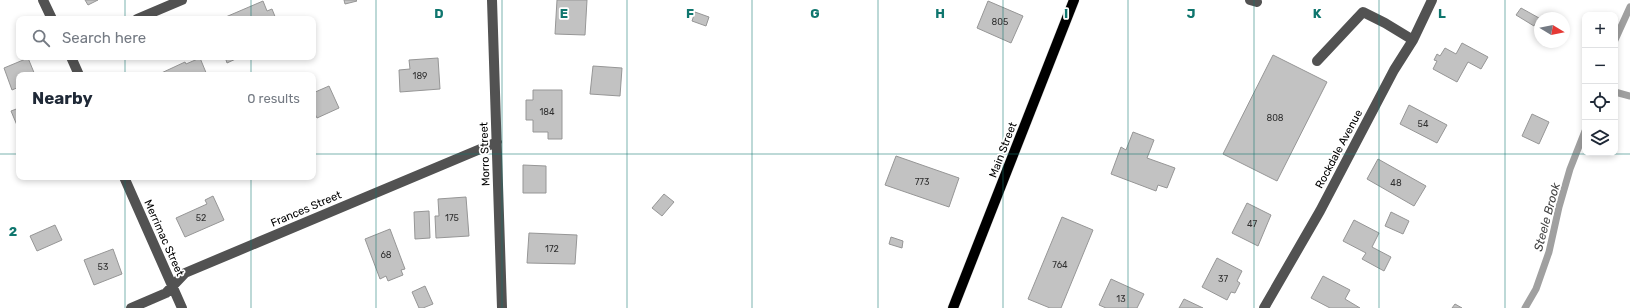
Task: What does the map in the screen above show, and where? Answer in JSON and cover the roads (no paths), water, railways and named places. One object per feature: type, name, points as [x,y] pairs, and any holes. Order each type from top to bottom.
[{"type":"main road","name":"Main Street","points":[[953,308],[1074,0]]},
{"type":"street","points":[[43,0],[51,16]]},
{"type":"street","points":[[144,16],[182,0]]},
{"type":"street","name":"Morro Street","points":[[492,0],[502,308]]},
{"type":"street","name":"Rockdale Avenue","points":[[1264,308],[1320,211],[1394,70],[1413,40],[1432,0]]},
{"type":"street","points":[[1317,61],[1363,12],[1413,40]]},
{"type":"street","points":[[72,60],[78,72]]},
{"type":"street","name":"Frances Street","points":[[131,308],[166,293],[184,273],[497,142]]},
{"type":"street","name":"Merrimac Street","points":[[125,180],[182,308]]},
{"type":"waterway","name":"Steele Brook","points":[[1618,33],[1630,7]]},
{"type":"waterway","points":[[1618,93],[1630,96]]},
{"type":"waterway","name":"Steele Brook","points":[[1525,308],[1536,289],[1549,252],[1559,207],[1570,169],[1582,139]]}]
